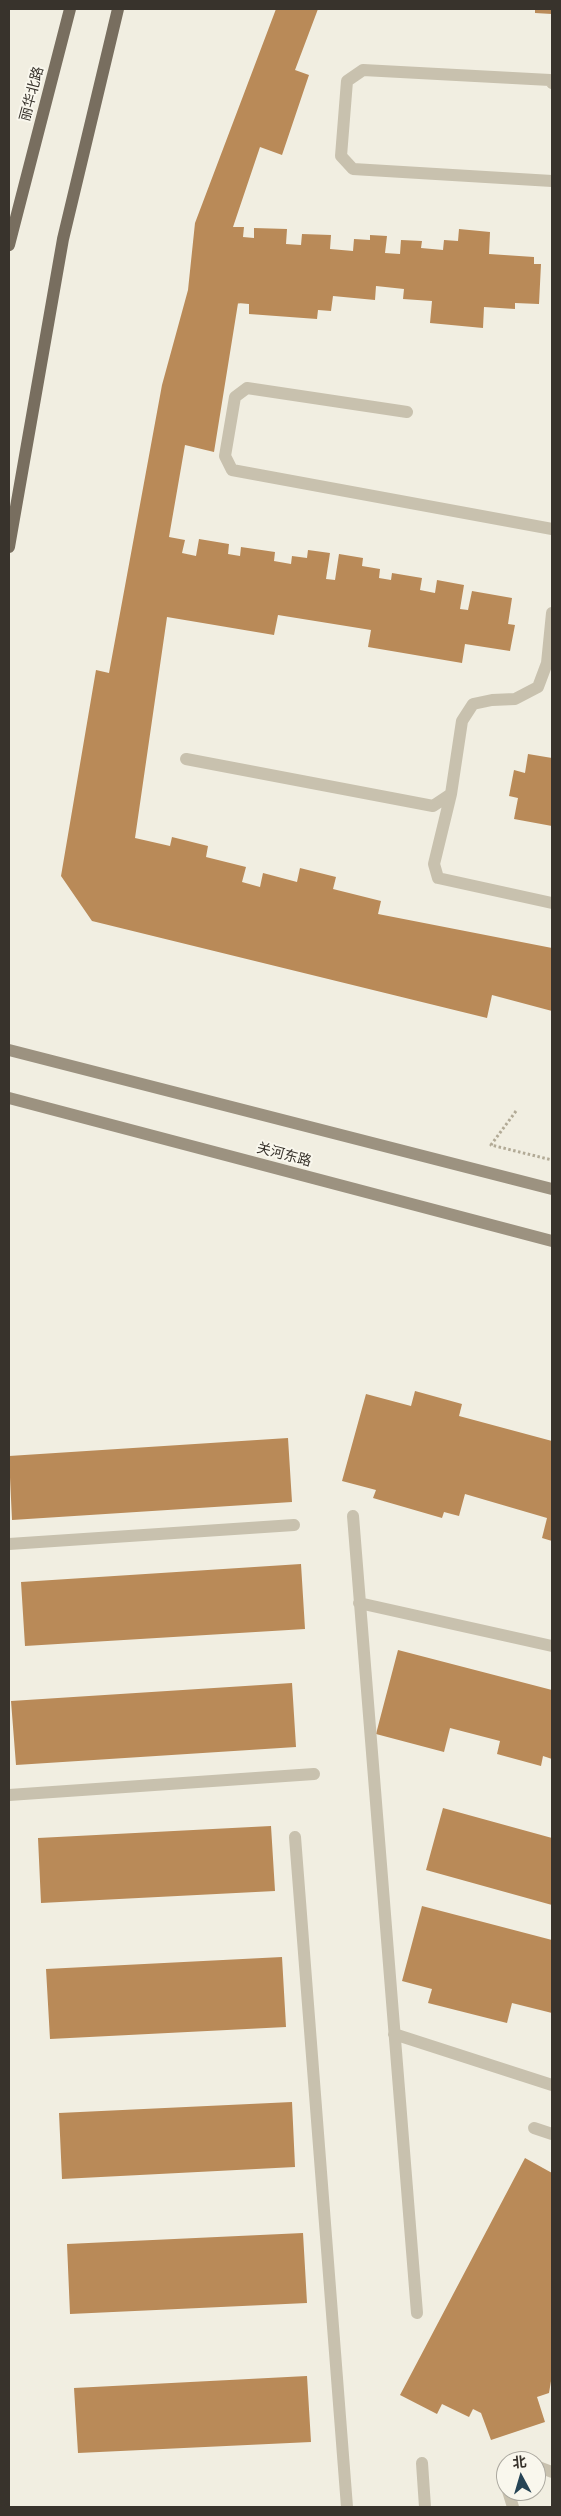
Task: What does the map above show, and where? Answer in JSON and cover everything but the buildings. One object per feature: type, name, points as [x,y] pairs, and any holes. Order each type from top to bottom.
[{"type":"main road","name":"丽华北路","points":[[9,245],[70,9]]},
{"type":"main road","points":[[9,547],[63,239],[118,9]]},
{"type":"main road","points":[[9,1050],[552,1189]]},
{"type":"main road","name":"关河东路","points":[[9,1098],[552,1241]]},
{"type":"lane","points":[[552,83],[550,80],[363,70],[347,81],[341,156],[353,169],[552,180]]},
{"type":"lane","points":[[407,412],[247,388],[235,397],[225,456],[232,470],[552,528]]},
{"type":"lane","points":[[552,613],[547,662],[538,687],[514,699],[492,700],[473,704],[462,721],[451,794],[434,864],[438,878],[552,903]]},
{"type":"lane","points":[[186,759],[433,806],[451,794]]},
{"type":"lane","points":[[353,1516],[416,2313]]},
{"type":"lane","points":[[9,1544],[294,1525]]},
{"type":"lane","points":[[359,1602],[552,1646]]},
{"type":"lane","points":[[9,1795],[314,1774]]},
{"type":"lane","points":[[295,1838],[347,2507]]},
{"type":"lane","points":[[394,2034],[552,2085]]},
{"type":"lane","points":[[534,2128],[552,2134]]},
{"type":"lane","points":[[422,2463],[425,2507]]},
{"type":"path","points":[[516,1111],[491,1145],[552,1160]]}]
